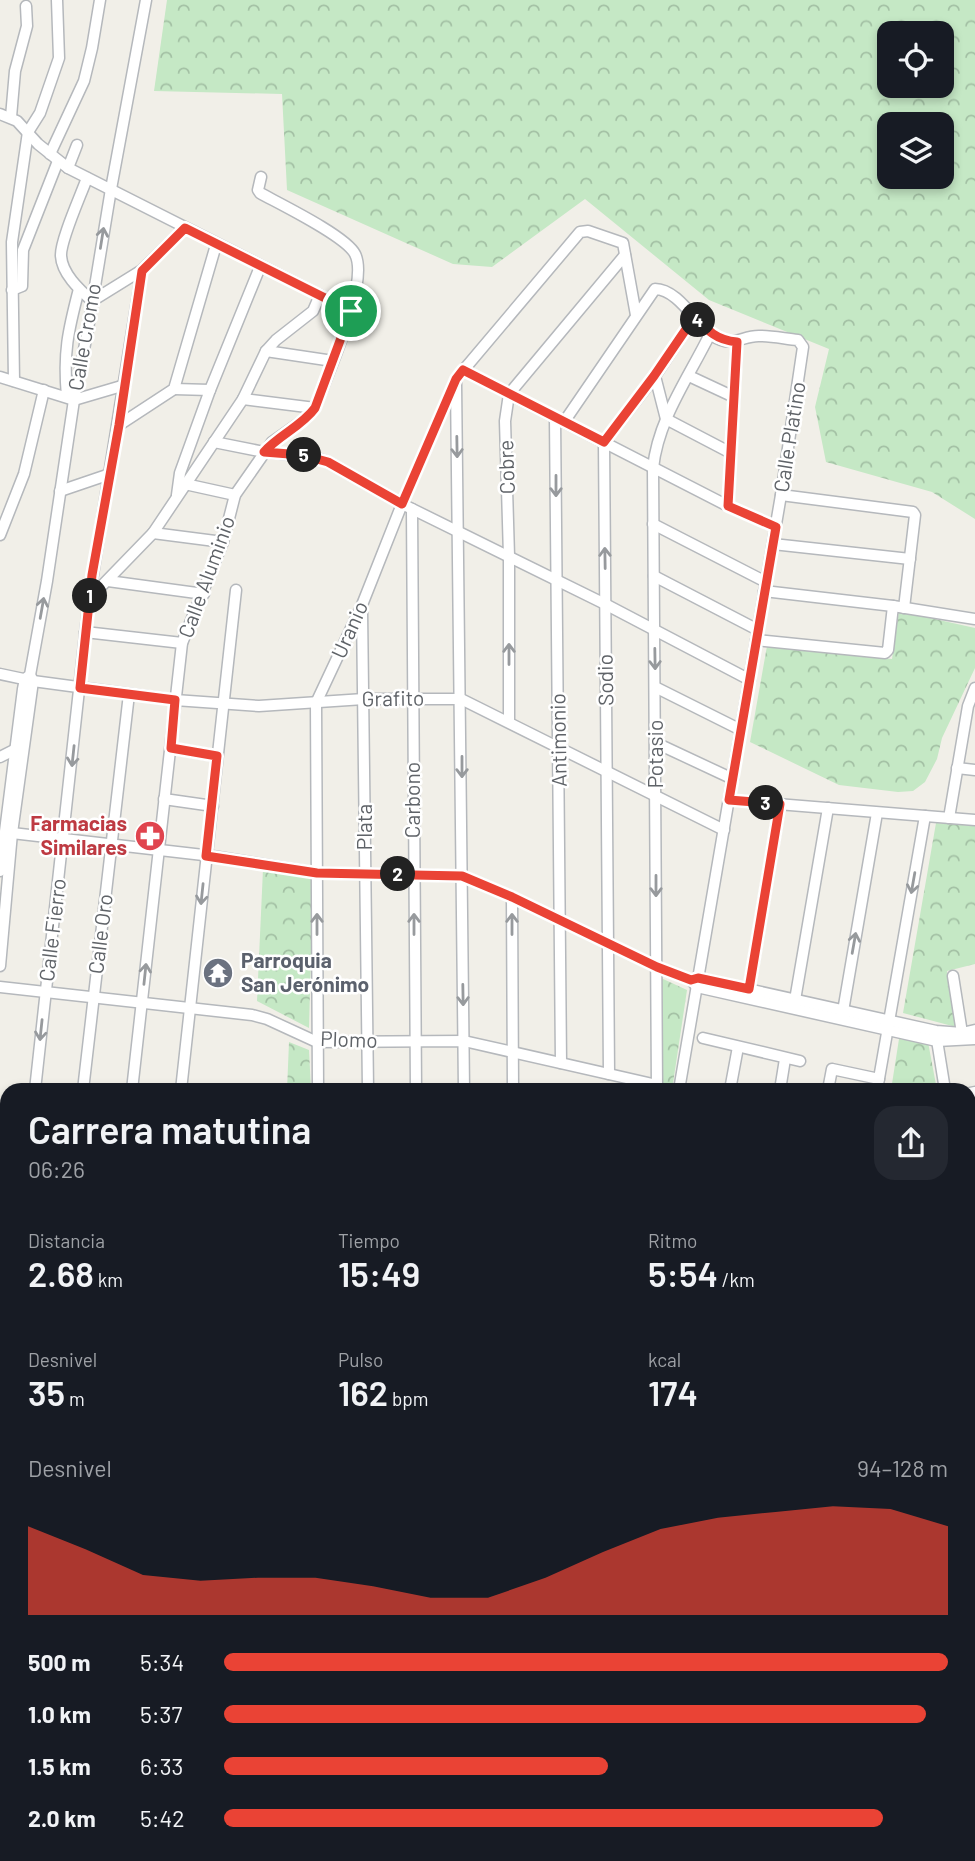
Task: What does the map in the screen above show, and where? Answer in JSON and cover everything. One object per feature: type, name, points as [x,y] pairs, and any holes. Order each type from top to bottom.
[{"type":"street","points":[[14,381],[12,242],[28,132],[48,93],[59,58],[57,0]]},
{"type":"street","points":[[12,290],[22,286],[23,250],[84,81],[100,0]]},
{"type":"street","name":"Calle Cromo","points":[[0,871],[3,811],[29,678],[60,491],[71,399],[92,300],[146,0]]},
{"type":"street","points":[[26,6],[27,26],[5,115],[68,168],[351,311]]},
{"type":"street","points":[[68,168],[77,145]]},
{"type":"street","points":[[243,399],[315,408],[351,311],[358,279],[355,254],[349,246],[260,193],[258,190],[261,177]]},
{"type":"street","points":[[88,178],[61,252],[63,264],[79,289],[92,300],[142,271],[185,228]]},
{"type":"street","name":"Uranio","points":[[318,1083],[316,703],[407,507],[460,374],[578,234],[584,231],[623,243],[625,255]]},
{"type":"street","points":[[0,240],[12,242]]},
{"type":"street","points":[[174,388],[216,245]]},
{"type":"street","points":[[509,394],[625,255]]},
{"type":"street","points":[[625,255],[636,315]]},
{"type":"street","points":[[177,498],[180,473],[260,267]]},
{"type":"street","name":"Calle Fierro","points":[[36,1083],[89,600],[142,271]]},
{"type":"street","points":[[71,399],[65,352],[69,324],[79,289]]},
{"type":"street","points":[[560,420],[655,289],[664,290],[695,316],[710,334],[726,341],[737,342],[728,506]]},
{"type":"street","points":[[89,600],[153,533],[243,399],[266,351],[313,311],[320,295]]},
{"type":"street","points":[[604,442],[695,316]]},
{"type":"street","name":"Potasio","points":[[657,1083],[653,468],[655,447],[666,419],[710,334]]},
{"type":"street","name":"Calle Platino","points":[[680,1083],[695,982],[776,527],[803,351],[798,340],[760,336],[737,342]]},
{"type":"street","points":[[266,351],[332,361]]},
{"type":"street","points":[[464,1083],[460,374],[509,394],[728,506],[776,527]]},
{"type":"street","points":[[654,376],[666,419],[731,453]]},
{"type":"street","points":[[689,376],[734,397]]},
{"type":"street","points":[[0,378],[71,399],[125,385]]},
{"type":"street","points":[[119,425],[174,388],[210,390]]},
{"type":"street","points":[[0,536],[24,474],[44,390]]},
{"type":"street","name":"Cobre","points":[[509,394],[505,421],[509,556],[509,722]]},
{"type":"street","name":"Calle Aluminio","points":[[133,1083],[182,643],[223,542],[235,495],[264,452],[280,435],[306,419],[315,408]]},
{"type":"street","name":"Antimonio","points":[[560,420],[556,580],[561,1063]]},
{"type":"street","points":[[214,442],[264,452],[302,455],[328,462],[407,507],[605,604],[750,680]]},
{"type":"street","name":"Sodio","points":[[604,442],[609,1074]]},
{"type":"street","points":[[60,491],[110,474]]},
{"type":"street","points":[[185,485],[235,495]]},
{"type":"street","points":[[654,576],[757,635],[885,653],[911,559],[915,515],[913,512],[781,495]]},
{"type":"street","name":"Carbono","points":[[407,507],[413,698],[416,1083]]},
{"type":"street","points":[[653,524],[765,586],[975,620]]},
{"type":"street","points":[[153,533],[223,542]]},
{"type":"street","points":[[773,544],[911,559]]},
{"type":"street","points":[[108,581],[204,594]]},
{"type":"street","points":[[182,1083],[236,590]]},
{"type":"street","name":"Plata","points":[[362,605],[368,1083]]},
{"type":"street","points":[[85,632],[182,643]]},
{"type":"street","name":"Grafito","points":[[0,674],[80,688],[223,704],[268,706],[364,699],[461,699],[724,830]]},
{"type":"street","name":"Calle Cromo","points":[[0,966],[29,678]]},
{"type":"street","points":[[655,687],[741,730]]},
{"type":"street","points":[[949,818],[975,688]]},
{"type":"street","name":"Calle Oro","points":[[84,1083],[129,694]]},
{"type":"street","points":[[656,743],[733,779]]},
{"type":"street","points":[[171,748],[217,756]]},
{"type":"street","points":[[0,757],[14,750]]},
{"type":"street","points":[[957,768],[975,770]]},
{"type":"street","points":[[164,799],[212,806]]},
{"type":"street","points":[[729,800],[975,820]]},
{"type":"street","points":[[748,994],[780,804]]},
{"type":"street","points":[[795,1000],[828,808]]},
{"type":"street","points":[[842,1015],[877,813]]},
{"type":"street","points":[[878,1083],[925,816]]},
{"type":"street","points":[[12,833],[159,849],[317,873],[462,876],[695,982],[936,1036],[975,1039]]},
{"type":"street","points":[[512,897],[513,1083]]},
{"type":"street","points":[[953,976],[962,1033]]},
{"type":"street","name":"Plomo","points":[[0,987],[260,1017],[317,1042],[464,1041],[640,1083]]},
{"type":"street","points":[[748,994],[795,1000],[842,1015]]},
{"type":"street","points":[[936,1036],[975,1030]]},
{"type":"street","points":[[936,1036],[943,1083]]},
{"type":"street","points":[[703,1038],[800,1061]]},
{"type":"street","points":[[731,1083],[738,1047]]},
{"type":"street","points":[[781,1083],[785,1059]]},
{"type":"street","points":[[829,1083],[832,1069],[875,1083]]},
{"type":"green space","points":[[167,0],[975,0],[975,519],[932,492],[826,462],[815,407],[829,349],[709,300],[585,199],[492,267],[453,264],[287,190],[282,94],[154,91]]},
{"type":"green space","points":[[899,611],[975,628],[975,668],[942,738],[937,759],[925,782],[913,791],[898,792],[839,785],[750,742],[767,646],[892,659]]},
{"type":"green space","points":[[936,823],[975,826],[975,964],[947,971],[956,1027],[903,1013]]},
{"type":"green space","points":[[263,869],[313,879],[309,1028],[257,1001]]},
{"type":"green space","points":[[661,978],[687,990],[673,1083],[662,1083]]},
{"type":"green space","points":[[899,1039],[928,1042],[936,1083],[892,1083]]},
{"type":"green space","points":[[289,1042],[309,1050],[311,1083],[287,1083]]},
{"type":"place","name":"Farmacias Similares","points":[[150,836]]},
{"type":"place","name":"Parroquia San Jerónimo","points":[[218,973]]},
{"type":"route","points":[[185,228],[351,311],[315,408],[306,419],[280,435],[264,452],[302,455],[328,462],[402,504],[456,379],[463,370],[604,442],[695,316],[710,334],[718,339],[737,342],[728,506],[776,527],[729,800],[780,804],[749,989],[698,978],[691,980],[657,967],[512,897],[462,876],[317,873],[206,856],[217,756],[171,748],[175,700],[80,688],[92,575],[119,425],[142,271],[185,228]]}]
